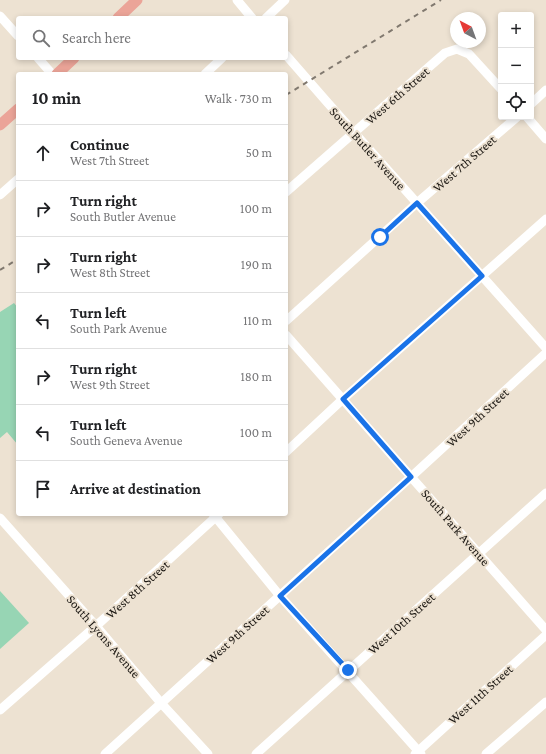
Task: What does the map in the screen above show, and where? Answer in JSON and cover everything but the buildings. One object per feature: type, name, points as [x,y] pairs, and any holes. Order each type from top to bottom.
[{"type":"main road","points":[[120,16],[137,0]]},
{"type":"main road","points":[[58,72],[72,60]]},
{"type":"main road","points":[[0,125],[16,111]]},
{"type":"street","points":[[237,0],[250,16]]},
{"type":"street","points":[[268,16],[285,0]]},
{"type":"street","points":[[0,16],[16,34]]},
{"type":"street","name":"West 6th Street","points":[[288,190],[445,52],[457,49],[469,54],[498,86]]},
{"type":"street","name":"South Butler Avenue","points":[[288,57],[546,348]]},
{"type":"street","points":[[40,60],[50,72]]},
{"type":"street","points":[[206,72],[220,60]]},
{"type":"street","points":[[534,101],[546,90]]},
{"type":"street","name":"West 7th Street","points":[[288,319],[417,203],[514,120]]},
{"type":"street","points":[[530,120],[546,139]]},
{"type":"street","points":[[0,196],[16,181]]},
{"type":"street","points":[[288,450],[343,399],[546,219]]},
{"type":"street","name":"South Park Avenue","points":[[288,337],[546,630]]},
{"type":"street","name":"West 9th Street","points":[[105,754],[546,353]]},
{"type":"street","name":"West 10th Street","points":[[256,754],[546,493]]},
{"type":"street","name":"West 8th Street","points":[[0,710],[96,626],[215,516]]},
{"type":"street","points":[[217,516],[280,596],[348,670],[418,753]]},
{"type":"street","name":"South Lyons Avenue","points":[[0,518],[208,754]]},
{"type":"street","name":"West 11th Street","points":[[418,753],[546,635]]},
{"type":"street","points":[[486,754],[546,702]]},
{"type":"green space","points":[[14,303],[16,306],[16,443],[7,432],[0,438],[0,312]]},
{"type":"green space","points":[[0,591],[29,623],[0,649]]},
{"type":"railway","points":[[288,94],[441,0]]},
{"type":"railway","points":[[0,270],[16,260]]},
{"type":"route","points":[[348,670],[280,596],[411,477],[343,399],[482,276],[417,203],[380,237]]}]
